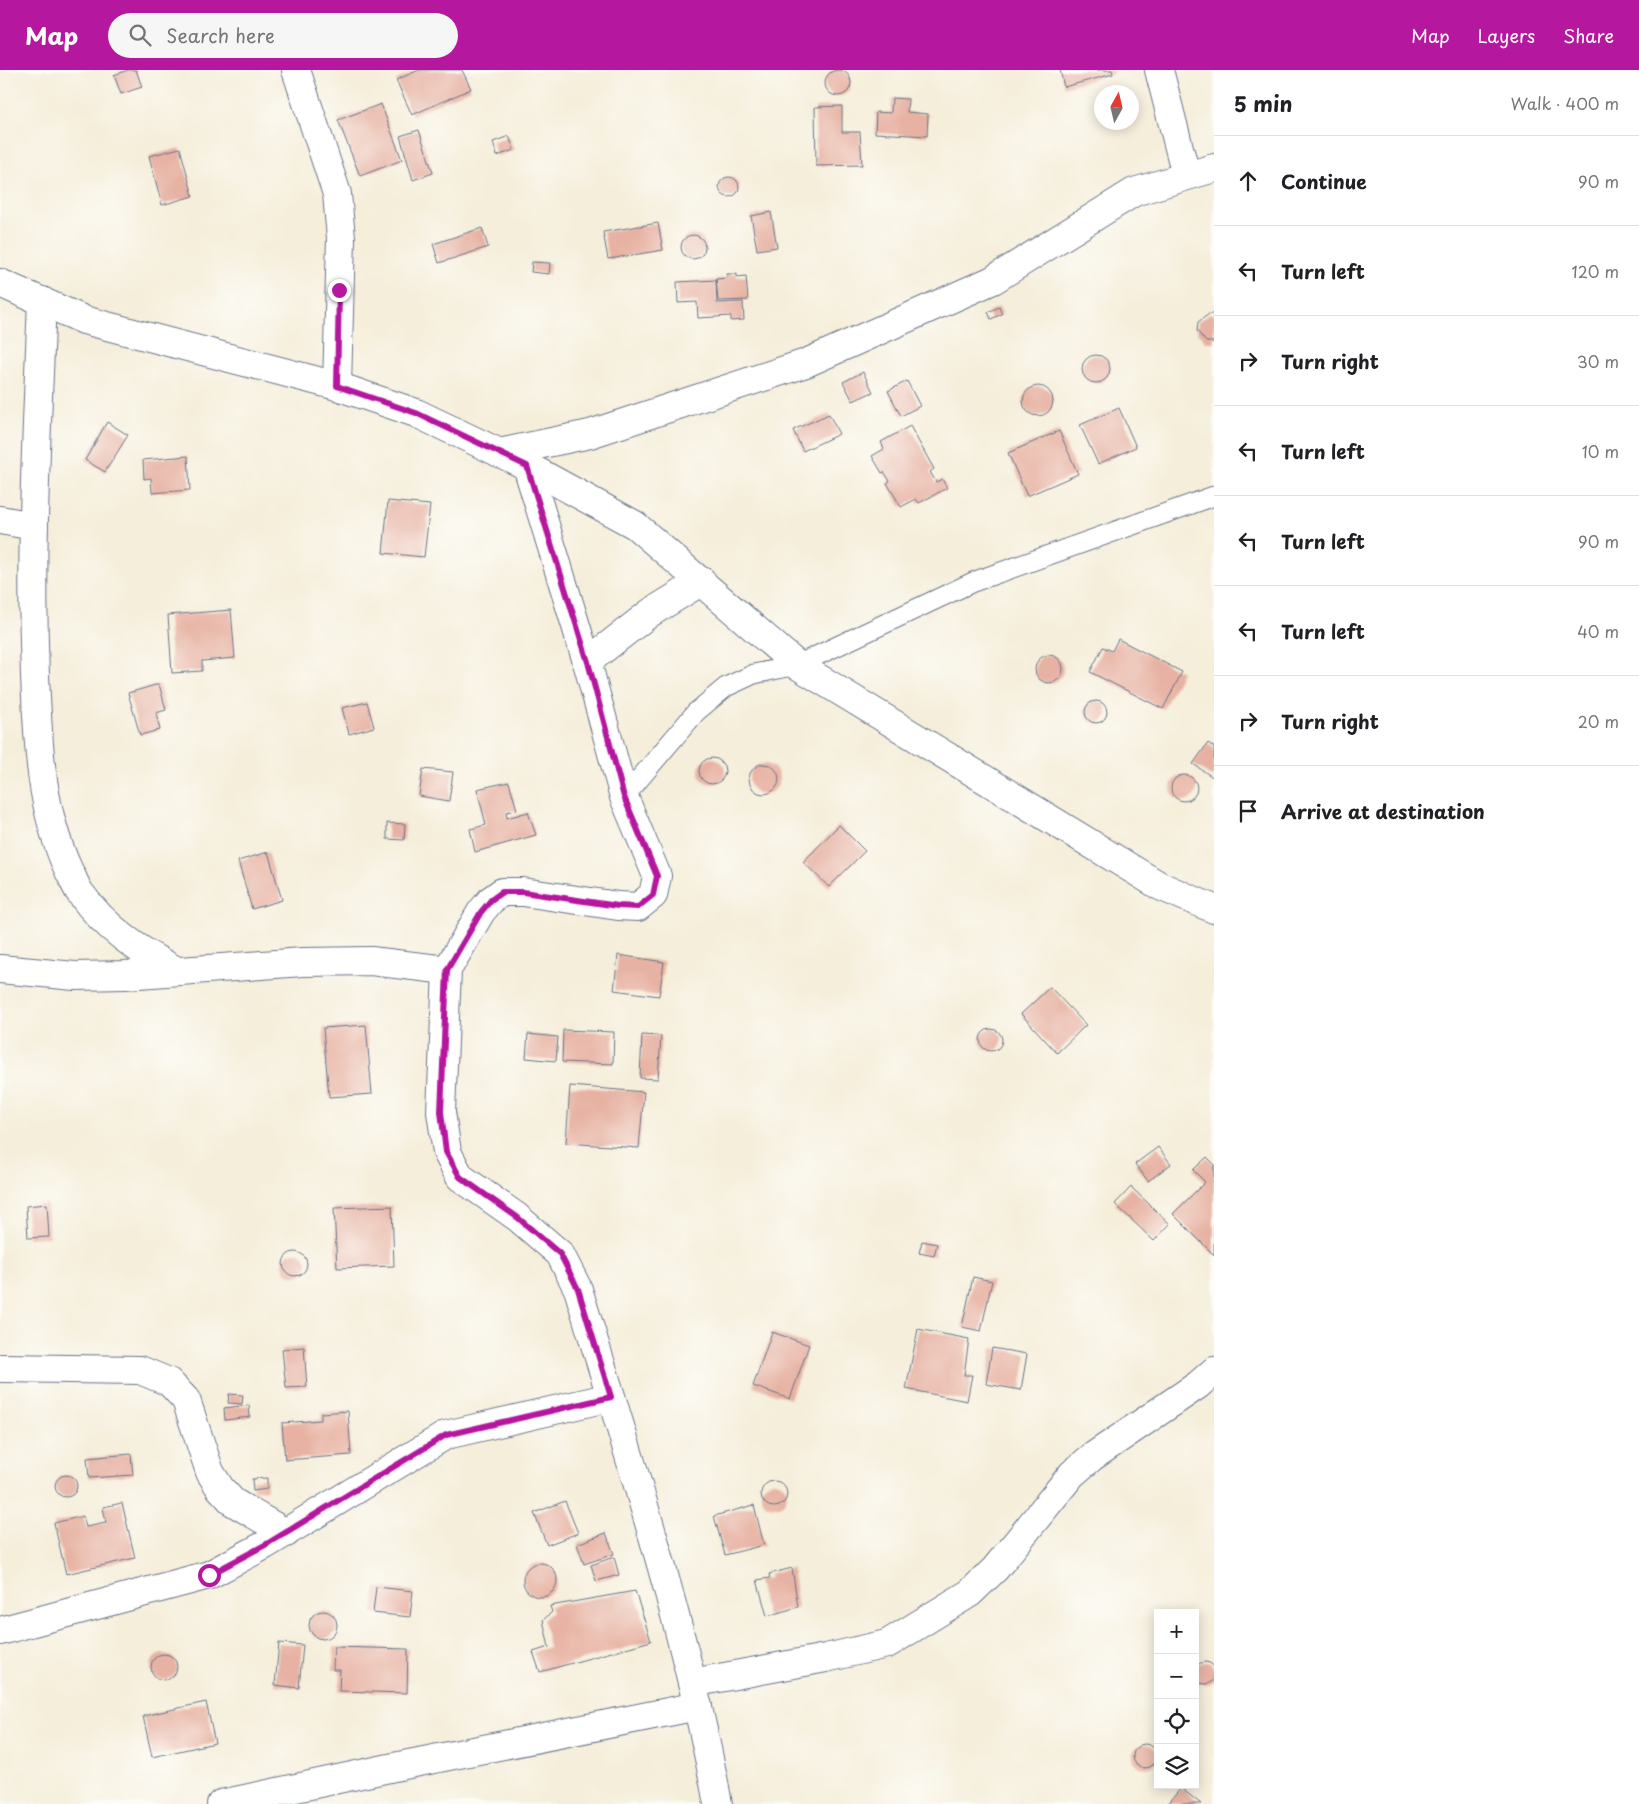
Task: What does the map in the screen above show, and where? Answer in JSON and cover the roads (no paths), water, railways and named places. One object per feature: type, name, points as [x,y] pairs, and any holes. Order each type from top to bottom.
[{"type":"street","points":[[296,70],[337,194],[342,238],[337,386]]},
{"type":"street","points":[[1159,70],[1186,175]]},
{"type":"street","points":[[499,453],[590,434],[806,363],[993,280],[1134,192],[1214,168]]},
{"type":"street","points":[[0,283],[84,320],[337,386],[416,413],[527,466],[634,524],[797,665],[1160,886],[1214,909]]},
{"type":"street","points":[[42,301],[34,526],[33,618],[38,735],[43,789],[57,845],[81,894],[122,938],[148,956],[178,971]]},
{"type":"street","points":[[527,466],[588,662],[624,797],[657,876],[653,895],[638,907],[618,906],[523,892],[502,892],[491,900],[481,912],[447,970],[441,1112],[446,1152],[460,1177],[517,1217],[560,1254],[578,1289],[661,1562],[695,1694],[718,1804]]},
{"type":"street","points":[[0,520],[34,526]]},
{"type":"street","points":[[588,662],[650,613],[702,581]]},
{"type":"street","points":[[0,969],[75,976],[302,962],[372,960],[447,970]]},
{"type":"street","points":[[0,1368],[140,1370],[170,1382],[186,1400],[210,1472],[220,1488],[234,1502],[286,1533]]},
{"type":"street","points":[[221,1804],[394,1767],[695,1694],[826,1658],[887,1644],[970,1594],[995,1569],[1072,1474],[1092,1457],[1198,1385],[1214,1371]]},
{"type":"street","points":[[0,1631],[209,1575],[286,1533],[446,1435],[611,1397]]},
{"type":"lane","points":[[624,797],[696,712],[726,687],[754,674],[797,665],[974,582],[1214,496]]}]
